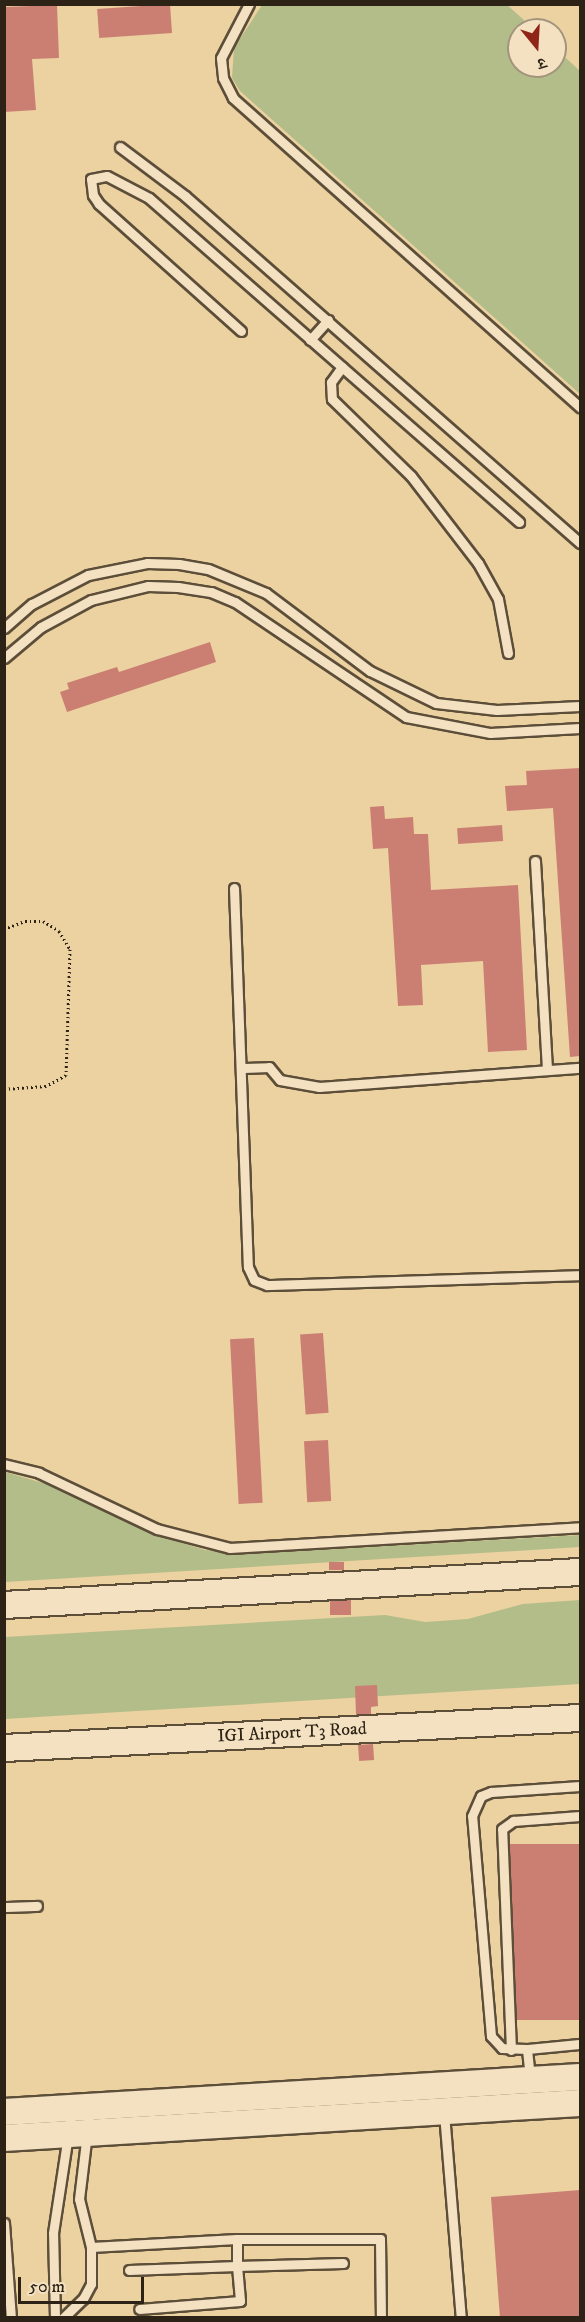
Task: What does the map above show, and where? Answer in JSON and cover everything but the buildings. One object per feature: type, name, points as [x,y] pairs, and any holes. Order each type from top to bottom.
[{"type":"main road","points":[[4,1605],[580,1572]]},
{"type":"main road","name":"IGI Airport T3 Road","points":[[4,1748],[580,1718]]},
{"type":"main road","points":[[6,2111],[580,2077]]},
{"type":"main road","points":[[4,2138],[580,2103]]},
{"type":"lane","points":[[249,4],[220,58],[223,78],[233,98],[580,407]]},
{"type":"lane","points":[[120,147],[185,196],[580,543]]},
{"type":"lane","points":[[241,331],[99,204],[93,195],[91,179],[107,176],[149,198],[519,522]]},
{"type":"lane","points":[[310,340],[328,320]]},
{"type":"lane","points":[[342,367],[332,382],[332,399],[411,476],[478,562],[498,599],[508,653]]},
{"type":"lane","points":[[4,628],[33,604],[88,575],[147,563],[179,564],[208,569],[266,593],[370,671],[435,703],[497,710],[580,706]]},
{"type":"lane","points":[[4,658],[40,627],[91,600],[148,586],[178,587],[212,592],[235,602],[406,717],[490,733],[580,728]]},
{"type":"lane","points":[[535,861],[547,1070]]},
{"type":"lane","points":[[234,888],[244,1068],[248,1267],[260,1283],[580,1275]]},
{"type":"lane","points":[[244,1068],[269,1067],[280,1080],[320,1086],[580,1068]]},
{"type":"lane","points":[[4,1464],[39,1473],[157,1529],[230,1548],[580,1527]]},
{"type":"lane","points":[[580,1786],[491,1792],[481,1796],[472,1816],[491,2036],[498,2045],[511,2050],[580,2044]]},
{"type":"lane","points":[[511,2050],[502,1829],[513,1821],[580,1816]]},
{"type":"lane","points":[[4,1907],[37,1906]]},
{"type":"lane","points":[[527,2049],[531,2080]]},
{"type":"lane","points":[[63,2318],[83,2299],[91,2284],[91,2247],[79,2199],[81,2108]]},
{"type":"lane","points":[[56,2318],[53,2232],[79,2134],[81,2108]]},
{"type":"lane","points":[[444,2111],[461,2318]]},
{"type":"lane","points":[[4,2223],[7,2305],[11,2318]]},
{"type":"lane","points":[[91,2247],[237,2239],[380,2239],[381,2318]]},
{"type":"lane","points":[[139,2309],[240,2301],[237,2239]]},
{"type":"lane","points":[[129,2270],[343,2263]]},
{"type":"path","points":[[4,929],[25,921],[43,921],[59,931],[70,949],[66,1075],[46,1086],[4,1089]]},
{"type":"green space","points":[[506,4],[522,18],[507,18],[507,78],[567,78],[567,59],[580,71],[580,394],[240,91],[232,78],[234,48],[262,5]]},
{"type":"green space","points":[[5,1472],[53,1486],[156,1535],[205,1550],[250,1554],[580,1535],[580,1547],[5,1582]]},
{"type":"green space","points":[[580,1600],[580,1684],[5,1719],[5,1637],[385,1615],[425,1622],[468,1619],[523,1604]]}]
